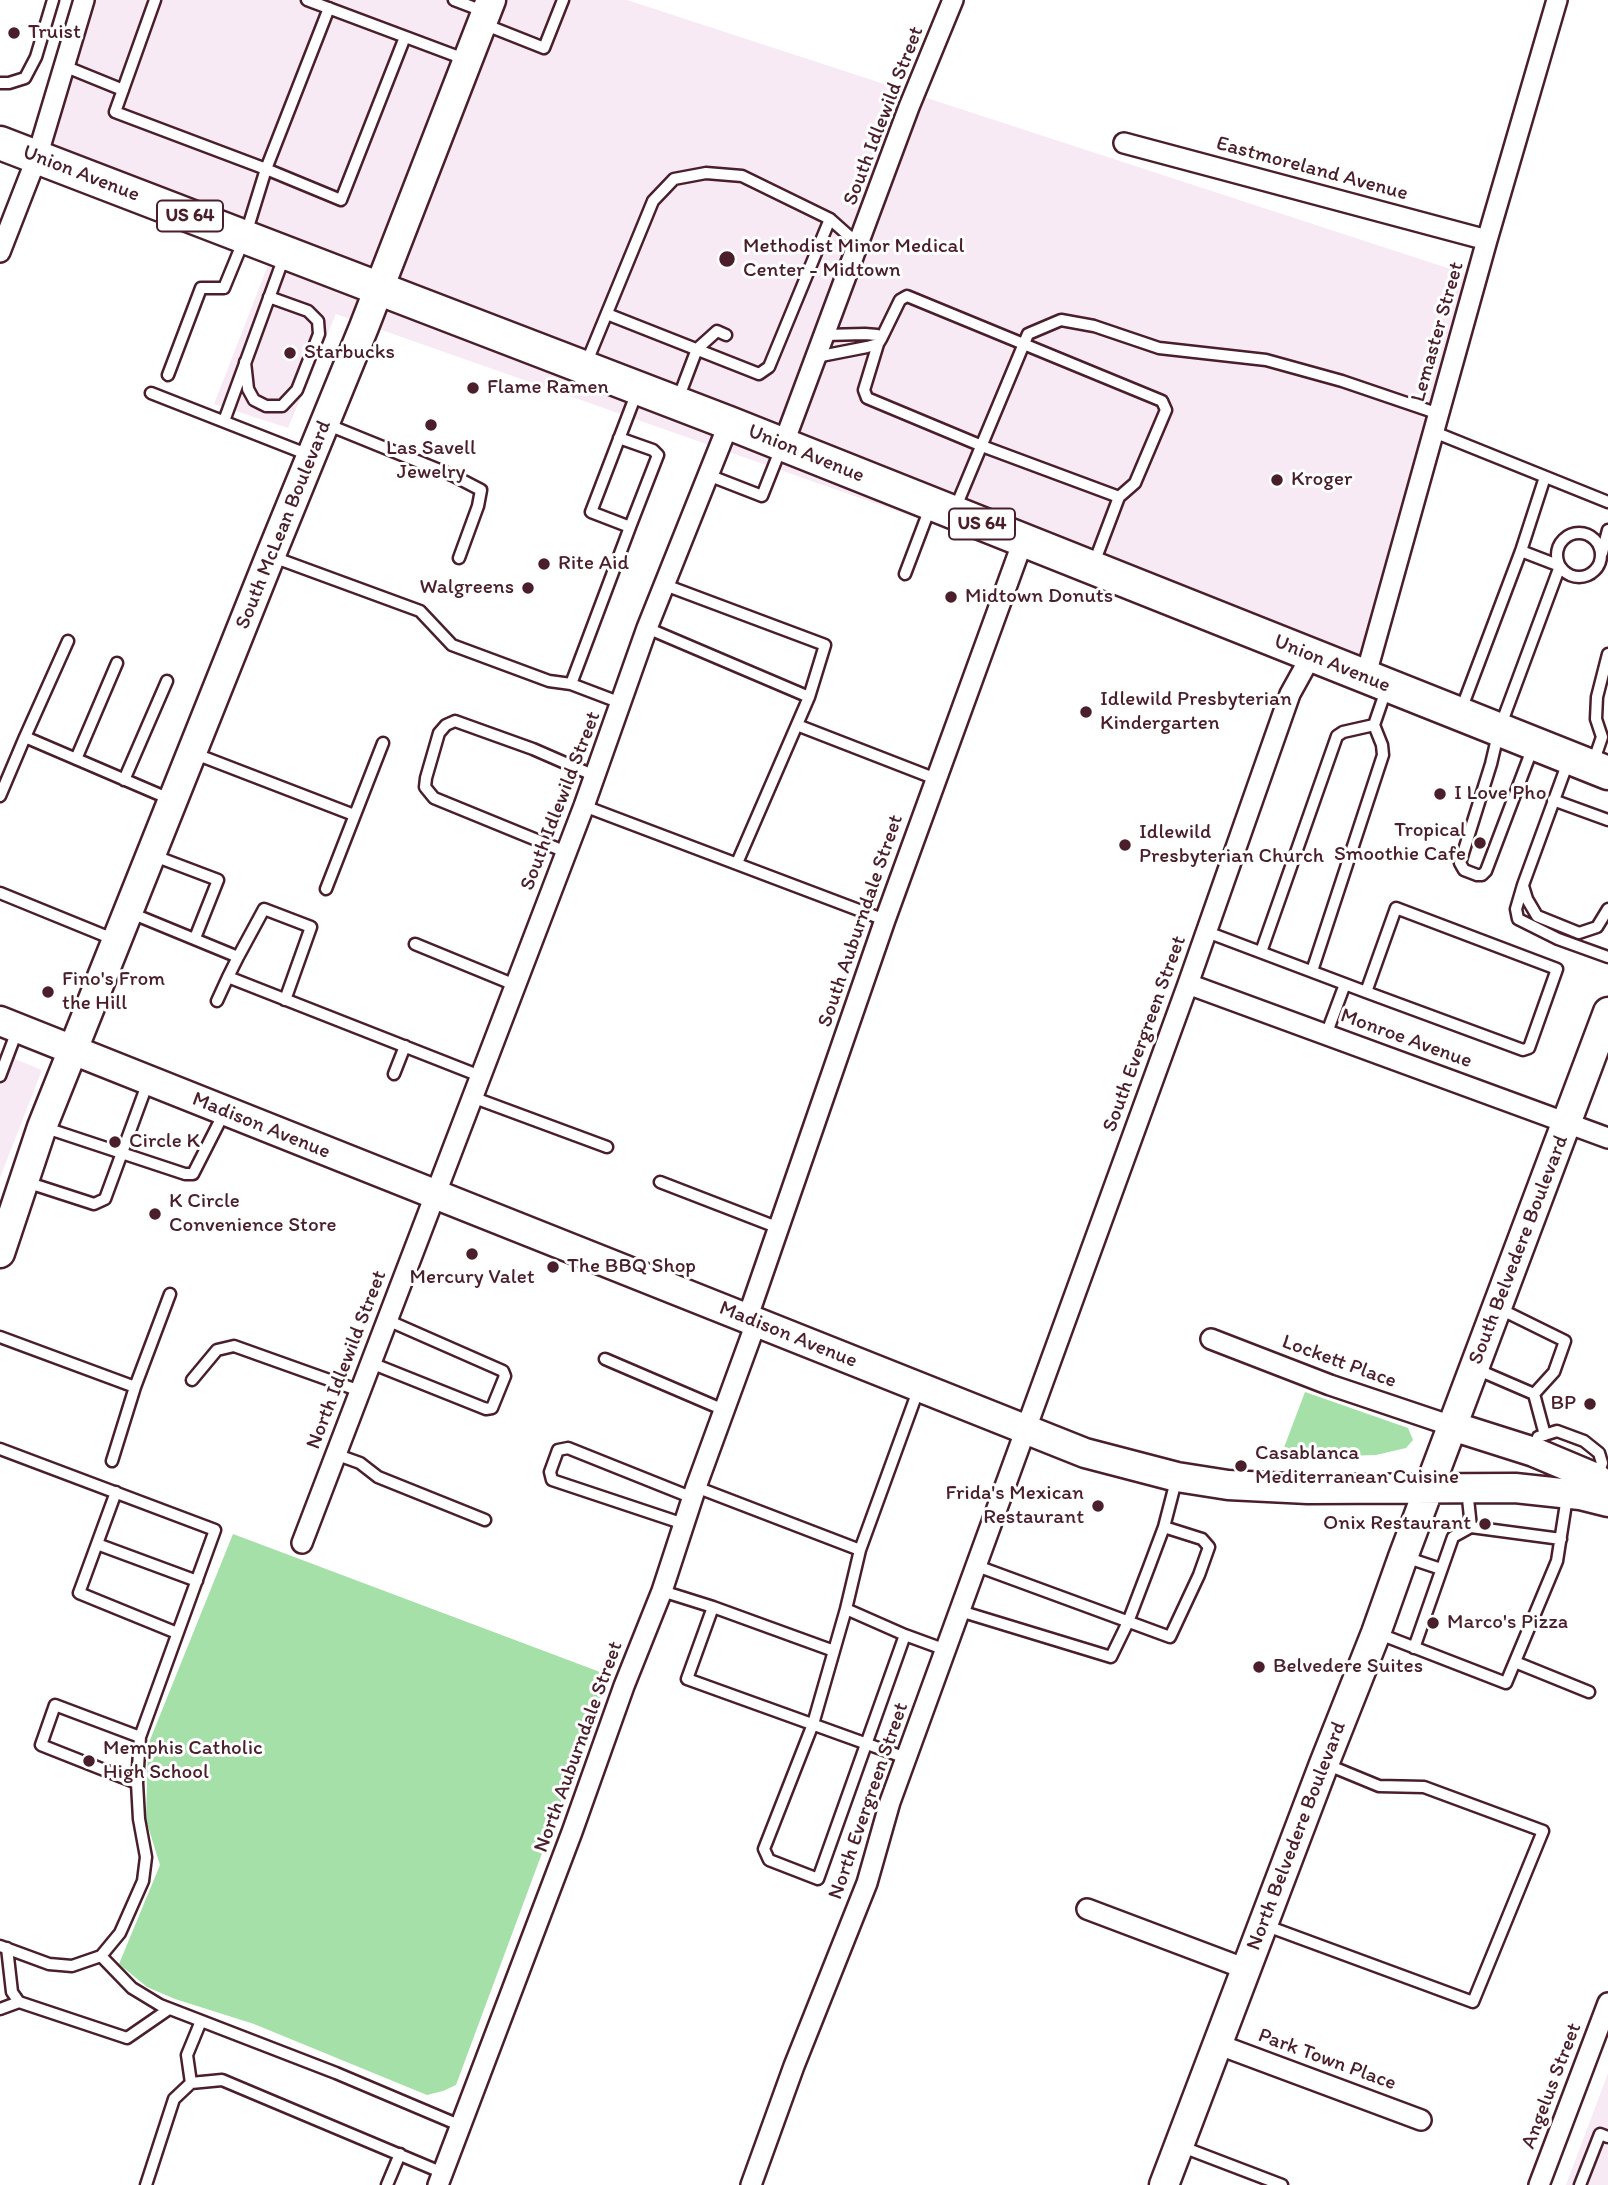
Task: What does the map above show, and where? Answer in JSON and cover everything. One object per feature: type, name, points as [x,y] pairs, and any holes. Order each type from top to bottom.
[{"type":"main road","name":"Union Avenue","points":[[0,143],[783,444],[1590,766]]},
{"type":"street","points":[[0,252],[37,158],[84,0]]},
{"type":"street","name":"South Idlewild Street","points":[[783,444],[909,107],[953,0]]},
{"type":"street","name":"Lemaster Street","points":[[1376,682],[1436,423],[1557,0]]},
{"type":"street","name":"South McLean Boulevard","points":[[2,1241],[42,1127],[270,556],[326,424],[487,12]]},
{"type":"street","name":"Eastmoreland Avenue","points":[[1125,143],[1488,240]]},
{"type":"street","name":"South Idlewild Street","points":[[436,1195],[584,806],[647,628],[729,423]]},
{"type":"street","name":"South Auburndale Street","points":[[752,1321],[779,1228],[885,920],[1023,541]]},
{"type":"street","name":"South Evergreen Street","points":[[1026,1430],[1207,932],[1290,694],[1311,656]]},
{"type":"street","name":"Monroe Avenue","points":[[1188,984],[1608,1138]]},
{"type":"street","name":"South Belvedere Boulevard","points":[[1429,1487],[1608,1012]]},
{"type":"street","name":"Madison Avenue","points":[[9,1025],[1085,1453],[1177,1477],[1228,1485],[1280,1488],[1516,1488],[1568,1493],[1604,1489]]},
{"type":"street","name":"North Idlewild Street","points":[[302,1543],[436,1195]]},
{"type":"street","name":"North Auburndale Street","points":[[440,2179],[572,1832],[624,1686],[663,1591],[752,1321]]},
{"type":"street","name":"Lockett Place","points":[[1211,1339],[1330,1385],[1452,1426]]},
{"type":"street","points":[[1452,1426],[1539,1443],[1604,1489]]},
{"type":"street","name":"North Evergreen Street","points":[[751,2185],[794,2066],[867,1883],[890,1802],[1026,1430]]},
{"type":"street","name":"North Belvedere Boulevard","points":[[1164,2185],[1376,1633],[1429,1487]]},
{"type":"street","points":[[1087,1909],[1246,1969]]},
{"type":"street","name":"Angelus Street","points":[[1539,2185],[1608,2003]]},
{"type":"street","name":"Park Town Place","points":[[1217,2044],[1421,2120]]},
{"type":"lane","points":[[0,83],[25,78],[36,57],[53,0]]},
{"type":"lane","points":[[155,0],[115,113],[341,200],[405,37]]},
{"type":"lane","points":[[307,0],[467,61]]},
{"type":"lane","points":[[454,0],[487,12],[544,48],[563,0]]},
{"type":"lane","points":[[168,375],[201,288],[224,288],[245,237],[266,169],[329,8]]},
{"type":"lane","points":[[64,66],[122,90]]},
{"type":"lane","points":[[584,368],[653,201],[674,179],[706,173],[741,176],[830,219],[859,245]]},
{"type":"lane","points":[[607,314],[759,374],[769,368],[830,219]]},
{"type":"lane","points":[[224,421],[285,253]]},
{"type":"lane","points":[[1092,568],[1119,497],[1135,483],[1166,410],[1163,401],[907,296],[900,300],[879,341],[864,390],[867,398],[982,446],[1119,497]]},
{"type":"lane","points":[[245,362],[248,388],[254,400],[266,406],[282,406],[298,390],[319,334],[318,321],[308,311],[269,298]]},
{"type":"lane","points":[[905,574],[982,446],[1028,334],[1061,320],[1094,326],[1159,348],[1266,360],[1342,382],[1436,423],[1545,477],[1608,502]]},
{"type":"lane","points":[[677,403],[697,349],[717,331],[726,335]]},
{"type":"lane","points":[[824,335],[877,335],[879,341]]},
{"type":"lane","points":[[815,358],[879,341]]},
{"type":"lane","points":[[764,350],[775,354]]},
{"type":"lane","points":[[631,527],[591,512],[639,388]]},
{"type":"lane","points":[[151,393],[313,456]]},
{"type":"lane","points":[[326,424],[454,476],[481,490],[459,558]]},
{"type":"lane","points":[[570,684],[658,455],[653,450],[619,438]]},
{"type":"lane","points":[[708,475],[762,496],[783,444]]},
{"type":"lane","points":[[1459,715],[1521,551],[1545,477]]},
{"type":"lane","points":[[1521,551],[1560,566],[1571,575],[1586,576],[1598,567],[1608,530]]},
{"type":"lane","points":[[1534,744],[1486,871],[1477,875],[1464,870],[1460,863],[1499,730],[1560,566],[1557,559],[1559,545],[1569,535],[1583,533],[1596,539],[1602,553]]},
{"type":"lane","points":[[270,556],[420,611],[453,645],[549,681],[570,684],[621,704]]},
{"type":"lane","points":[[664,584],[825,645],[809,697],[737,863]]},
{"type":"lane","points":[[647,628],[809,697]]},
{"type":"lane","points":[[0,796],[68,641]]},
{"type":"lane","points":[[1608,654],[1597,696],[1596,719],[1605,736],[1590,766],[1553,800],[1516,909],[1518,919],[1558,939],[1608,957]]},
{"type":"lane","points":[[76,760],[117,663]]},
{"type":"lane","points":[[124,780],[167,681]]},
{"type":"lane","points":[[1312,971],[1383,755],[1374,725],[1376,682]]},
{"type":"lane","points":[[566,852],[434,798],[425,787],[439,733],[446,725],[455,721],[533,749],[595,776]]},
{"type":"lane","points":[[797,725],[936,779]]},
{"type":"lane","points":[[1261,952],[1337,736],[1343,732],[1374,725]]},
{"type":"lane","points":[[25,737],[173,801]]},
{"type":"lane","points":[[326,889],[383,743]]},
{"type":"lane","points":[[192,752],[354,815]]},
{"type":"lane","points":[[1553,800],[1608,820]]},
{"type":"lane","points":[[584,806],[885,920]]},
{"type":"lane","points":[[152,855],[218,880],[195,938]]},
{"type":"lane","points":[[1523,885],[1527,899],[1537,916],[1579,933],[1597,927],[1608,909]]},
{"type":"lane","points":[[0,893],[117,941]]},
{"type":"lane","points":[[1207,932],[1366,992],[1523,1050],[1529,1048],[1557,969],[1396,908],[1366,992]]},
{"type":"lane","points":[[217,1001],[264,909],[312,927],[285,1000]]},
{"type":"lane","points":[[128,912],[238,957]]},
{"type":"lane","points":[[415,944],[515,985]]},
{"type":"lane","points":[[228,977],[480,1076]]},
{"type":"lane","points":[[1326,1035],[1345,984]]},
{"type":"lane","points":[[0,1076],[9,1025]]},
{"type":"lane","points":[[394,1074],[405,1046]]},
{"type":"lane","points":[[24,1181],[93,1204],[105,1199],[148,1081]]},
{"type":"lane","points":[[472,1097],[607,1147]]},
{"type":"lane","points":[[42,1127],[122,1155],[193,1174],[225,1112]]},
{"type":"lane","points":[[660,1182],[779,1228]]},
{"type":"lane","points":[[112,1461],[135,1387],[170,1294]]},
{"type":"lane","points":[[1497,1307],[1565,1341],[1554,1372],[1534,1394],[1539,1443]]},
{"type":"lane","points":[[370,1363],[486,1409],[492,1408],[505,1376],[503,1371],[387,1320]]},
{"type":"lane","points":[[0,1338],[135,1387]]},
{"type":"lane","points":[[192,1380],[217,1350],[234,1346],[360,1391]]},
{"type":"lane","points":[[605,1359],[724,1410]]},
{"type":"lane","points":[[1474,1368],[1534,1394]]},
{"type":"lane","points":[[905,1635],[818,1879],[769,1860],[764,1849],[813,1724],[860,1550],[919,1387]]},
{"type":"lane","points":[[684,1524],[551,1480],[550,1472],[558,1450],[568,1448],[860,1550]]},
{"type":"lane","points":[[0,1449],[215,1530],[140,1737],[137,1783],[139,1819],[146,1857],[143,1881],[120,1933],[101,1956],[72,1966],[49,1964],[3,1947]]},
{"type":"lane","points":[[335,1454],[360,1463],[378,1477],[485,1520]]},
{"type":"lane","points":[[960,1611],[1111,1657],[1128,1622],[1164,1527],[1177,1477]]},
{"type":"lane","points":[[1467,1488],[1471,1527]]},
{"type":"lane","points":[[116,1492],[79,1593],[177,1633]]},
{"type":"lane","points":[[1376,1633],[1506,1683],[1557,1561],[1568,1493]]},
{"type":"lane","points":[[976,1566],[1170,1637],[1209,1547],[1207,1542],[1164,1527]]},
{"type":"lane","points":[[1414,1648],[1453,1537],[1471,1527],[1560,1539]]},
{"type":"lane","points":[[97,1544],[197,1581]]},
{"type":"lane","points":[[1403,1557],[1441,1569]]},
{"type":"lane","points":[[663,1591],[834,1651]]},
{"type":"lane","points":[[713,1607],[687,1679],[906,1758]]},
{"type":"lane","points":[[846,1609],[946,1650]]},
{"type":"lane","points":[[1515,1662],[1589,1692]]},
{"type":"lane","points":[[137,1783],[41,1745],[55,1705],[140,1737]]},
{"type":"lane","points":[[1263,1924],[1473,2002],[1543,1831],[1423,1787],[1379,1786],[1324,1764]]},
{"type":"lane","points":[[3,1947],[12,1992],[19,2002],[127,2038],[169,2009]]},
{"type":"lane","points":[[101,1956],[132,1988],[169,2009],[336,2073],[459,2125]]},
{"type":"lane","points":[[0,2009],[19,2002]]},
{"type":"lane","points":[[191,2083],[187,2055],[201,2021]]},
{"type":"lane","points":[[146,2185],[174,2099],[191,2083],[222,2080],[400,2154],[440,2179]]},
{"type":"lane","points":[[1580,2185],[1600,2134],[1608,2137]]},
{"type":"lane","points":[[1179,2146],[1282,2185]]},
{"type":"lane","points":[[387,2185],[400,2154]]},
{"type":"shaded area","points":[[85,0],[627,0],[1472,276],[1361,674],[336,314],[288,428],[214,404],[270,260],[35,157]]},
{"type":"shaded area","points":[[0,1053],[42,1070],[0,1178]]},
{"type":"shaded area","points":[[1608,2073],[1608,2185],[1566,2185]]},
{"type":"green space","points":[[1305,1392],[1408,1428],[1413,1440],[1406,1448],[1376,1455],[1280,1458]]},
{"type":"green space","points":[[233,1534],[608,1675],[456,2085],[443,2091],[427,2095],[254,2024],[175,1999],[147,1987],[119,1964],[160,1865],[146,1820],[148,1745]]},
{"type":"place","name":"Truist","points":[[14,33]]},
{"type":"place","name":"Methodist Minor Medical Center - Midtown","points":[[727,259]]},
{"type":"place","name":"Starbucks","points":[[290,353]]},
{"type":"place","name":"Flame Ramen","points":[[473,388]]},
{"type":"place","name":"Las Savell Jewelry","points":[[431,425]]},
{"type":"place","name":"Kroger","points":[[1277,480]]},
{"type":"place","name":"Rite Aid","points":[[544,564]]},
{"type":"place","name":"Walgreens","points":[[528,588]]},
{"type":"place","name":"Midtown Donuts","points":[[951,597]]},
{"type":"place","name":"Idlewild Presbyterian Kindergarten","points":[[1086,712]]},
{"type":"place","name":"I Love Pho","points":[[1440,794]]},
{"type":"place","name":"Tropical Smoothie Cafe","points":[[1480,843]]},
{"type":"place","name":"Idlewild Presbyterian Church","points":[[1125,845]]},
{"type":"place","name":"Fino's From the Hill","points":[[48,992]]},
{"type":"place","name":"Circle K","points":[[115,1142]]},
{"type":"place","name":"K Circle Convenience Store","points":[[155,1214]]},
{"type":"place","name":"Mercury Valet","points":[[472,1254]]},
{"type":"place","name":"The BBQ Shop","points":[[553,1267]]},
{"type":"place","name":"BP","points":[[1590,1404]]},
{"type":"place","name":"Casablanca Mediterranean Cuisine","points":[[1241,1466]]},
{"type":"place","name":"Frida's Mexican Restaurant","points":[[1098,1506]]},
{"type":"place","name":"Onix Restaurant","points":[[1485,1524]]},
{"type":"place","name":"Marco's Pizza","points":[[1433,1623]]},
{"type":"place","name":"Belvedere Suites","points":[[1259,1667]]},
{"type":"place","name":"Memphis Catholic High School","points":[[89,1761]]}]
